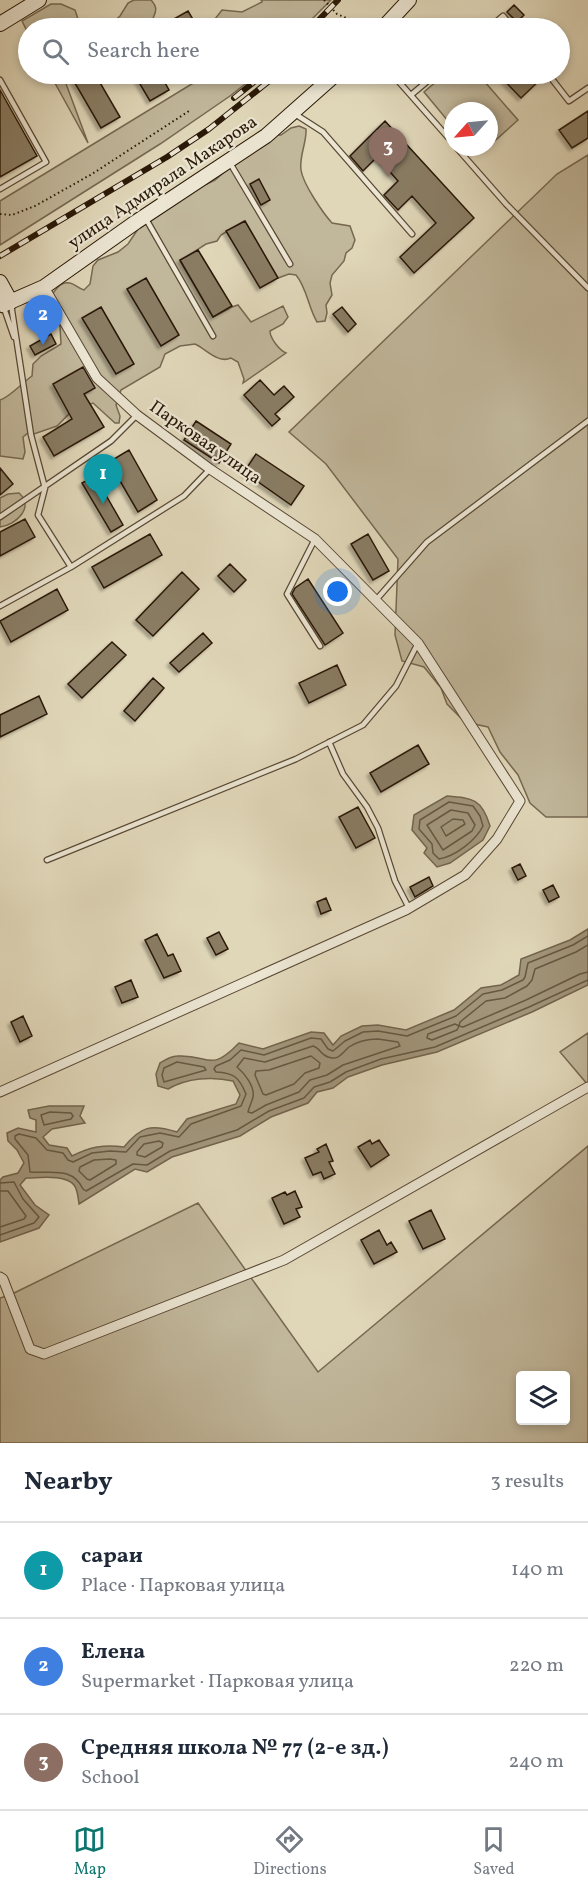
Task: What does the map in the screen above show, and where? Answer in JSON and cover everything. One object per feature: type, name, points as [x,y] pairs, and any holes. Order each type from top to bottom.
[{"type":"street","points":[[0,24],[39,0]]},
{"type":"street","points":[[392,18],[409,0]]},
{"type":"street","name":"улица Адмирала Макарова","points":[[3,304],[44,287],[144,216],[266,136],[324,84]]},
{"type":"street","points":[[0,282],[3,304]]},
{"type":"street","name":"Парковая улица","points":[[44,287],[97,378],[137,415],[210,469],[315,539],[418,643],[520,801],[498,839],[465,875],[409,908]]},
{"type":"street","points":[[0,1092],[409,908]]},
{"type":"street","points":[[0,1277],[3,1279],[30,1349],[44,1354],[284,1260],[588,1087]]},
{"type":"lane","points":[[0,80],[46,162],[0,189]]},
{"type":"lane","points":[[401,84],[444,133]]},
{"type":"lane","points":[[411,95],[424,84]]},
{"type":"lane","points":[[556,84],[569,101],[588,88]]},
{"type":"lane","points":[[292,112],[323,132],[412,234]]},
{"type":"lane","points":[[464,156],[506,204],[588,288]]},
{"type":"lane","points":[[228,161],[290,264]]},
{"type":"lane","points":[[144,216],[213,336]]},
{"type":"lane","points":[[3,304],[18,350]]},
{"type":"lane","points":[[3,304],[18,350],[31,435],[45,488],[38,515],[71,567]]},
{"type":"lane","points":[[0,517],[111,441],[137,415]]},
{"type":"lane","points":[[376,600],[427,542],[588,421]]},
{"type":"lane","points":[[0,606],[71,567],[184,496],[210,469]]},
{"type":"lane","points":[[315,539],[286,594],[320,646]]},
{"type":"lane","points":[[47,860],[296,759],[363,724],[396,686],[418,643]]},
{"type":"lane","points":[[329,742],[343,774],[367,807],[395,881],[409,908]]},
{"type":"path","points":[[324,0],[337,14],[347,18]]},
{"type":"path","points":[[0,214],[12,215],[35,206],[92,174],[189,111]]},
{"type":"shaded area","points":[[134,0],[151,0],[156,9],[153,18],[118,18],[128,3]]},
{"type":"shaded area","points":[[261,0],[331,0],[313,18],[216,18],[222,10],[242,12],[262,2]]},
{"type":"shaded area","points":[[51,4],[61,4],[75,10],[78,18],[27,18]]},
{"type":"shaded area","points":[[56,84],[66,84],[88,143]]},
{"type":"shaded area","points":[[192,84],[245,84],[160,144],[0,245],[0,201]]},
{"type":"shaded area","points":[[433,84],[487,84],[518,120],[498,138],[498,102],[444,102],[444,116],[424,92]]},
{"type":"shaded area","points":[[299,126],[306,129],[301,165],[305,183],[332,223],[350,226],[355,240],[352,248],[346,253],[344,261],[332,275],[330,283],[332,295],[326,305],[325,321],[317,322],[303,286],[296,275],[289,274],[278,278],[244,221],[221,235],[217,241],[206,244],[180,261],[213,317],[238,305],[251,322],[283,306],[288,317],[283,324],[270,331],[275,343],[286,353],[243,383],[244,379],[238,362],[231,358],[217,358],[195,344],[180,346],[165,354],[160,367],[121,390],[116,405],[120,416],[119,423],[115,423],[93,403],[71,412],[57,426],[31,435],[28,433],[23,437],[25,452],[23,459],[0,456],[0,400],[32,376],[33,364],[41,356],[61,344],[60,327],[48,303],[56,289],[66,283],[84,290],[90,284],[93,266],[98,260],[118,252],[128,244],[140,226],[195,185],[207,184],[215,180],[239,159],[273,135],[281,135]]},
{"type":"shaded area","points":[[588,155],[588,817],[546,817],[530,803],[518,775],[500,752],[488,727],[465,722],[447,704],[441,688],[424,667],[402,661],[395,635],[398,559],[326,464],[289,432],[557,174]]},
{"type":"shaded area","points":[[19,493],[25,504],[22,515],[12,523],[0,527],[0,498],[8,494]]},
{"type":"shaded area","points":[[588,1033],[588,1085],[560,1052]]},
{"type":"shaded area","points":[[588,1146],[588,1443],[0,1443],[0,1298],[198,1203],[318,1372]]},
{"type":"water","points":[[447,796],[470,799],[480,805],[490,826],[483,840],[450,863],[437,867],[424,853],[427,848],[412,830],[414,815]]},
{"type":"water","points":[[588,929],[588,985],[532,1012],[437,1052],[382,1065],[348,1077],[333,1088],[317,1092],[308,1103],[271,1117],[240,1136],[172,1157],[147,1172],[135,1169],[79,1204],[74,1185],[65,1179],[26,1178],[20,1185],[35,1205],[49,1215],[39,1228],[0,1242],[0,1180],[18,1173],[24,1163],[17,1150],[8,1141],[7,1133],[18,1128],[36,1132],[36,1120],[30,1118],[28,1110],[49,1106],[84,1106],[80,1116],[85,1123],[52,1129],[43,1137],[49,1145],[67,1148],[72,1156],[97,1147],[124,1147],[141,1131],[147,1129],[160,1128],[177,1132],[187,1119],[236,1104],[240,1095],[233,1081],[225,1079],[191,1080],[168,1089],[158,1086],[156,1074],[160,1063],[168,1058],[188,1056],[215,1060],[221,1058],[239,1043],[263,1049],[311,1032],[324,1033],[333,1045],[341,1036],[362,1026],[378,1025],[406,1030],[454,1010],[481,988],[501,985],[519,975],[521,959],[570,940]]},
{"type":"building","points":[[514,5],[524,15],[521,18],[513,18],[507,12]]},
{"type":"building","points":[[188,11],[192,18],[176,18]]},
{"type":"building","points":[[75,84],[101,84],[120,117],[101,128]]},
{"type":"building","points":[[140,84],[166,84],[169,90],[150,101]]},
{"type":"building","points":[[508,84],[536,84],[521,98]]},
{"type":"building","points":[[0,90],[37,156],[0,177]]},
{"type":"building","points":[[588,111],[588,138],[572,148],[559,130]]},
{"type":"building","points":[[385,121],[474,218],[414,273],[400,257],[436,223],[412,196],[398,210],[384,195],[398,181],[377,157],[363,171],[350,156]]},
{"type":"building","points":[[259,179],[270,200],[261,205],[250,184]]},
{"type":"building","points":[[245,221],[278,278],[260,288],[226,231]]},
{"type":"building","points":[[198,250],[232,306],[213,317],[180,260]]},
{"type":"building","points":[[146,278],[179,335],[161,346],[127,289]]},
{"type":"building","points":[[101,307],[134,364],[116,374],[82,318]]},
{"type":"building","points":[[342,307],[356,324],[348,332],[333,314]]},
{"type":"building","points":[[51,334],[56,344],[35,355],[30,346]]},
{"type":"building","points":[[83,367],[95,388],[84,394],[104,427],[54,456],[43,437],[72,419],[53,384]]},
{"type":"building","points":[[260,380],[274,395],[284,386],[294,397],[275,414],[280,419],[272,426],[244,395]]},
{"type":"building","points":[[196,421],[231,444],[219,463],[184,440]]},
{"type":"building","points":[[129,450],[157,500],[138,512],[109,462]]},
{"type":"building","points":[[256,454],[304,486],[291,505],[244,472]]},
{"type":"building","points":[[0,468],[13,484],[0,495]]},
{"type":"building","points":[[95,476],[123,525],[111,532],[82,483]]},
{"type":"building","points":[[25,519],[35,537],[0,556],[0,532]]},
{"type":"building","points":[[150,534],[162,555],[104,588],[92,567]]},
{"type":"building","points":[[368,534],[389,571],[373,580],[351,544]]},
{"type":"building","points":[[230,564],[246,580],[234,592],[218,576]]},
{"type":"building","points":[[182,572],[199,589],[153,636],[136,620]]},
{"type":"building","points":[[308,579],[343,633],[325,645],[292,594],[295,588]]},
{"type":"building","points":[[57,589],[68,610],[11,642],[0,621]]},
{"type":"building","points":[[203,633],[212,643],[179,672],[170,663]]},
{"type":"building","points":[[112,642],[126,655],[82,698],[68,684]]},
{"type":"building","points":[[337,665],[346,685],[309,703],[299,683]]},
{"type":"building","points":[[153,678],[164,688],[135,721],[124,711]]},
{"type":"building","points":[[39,696],[47,714],[0,737],[0,715]]},
{"type":"building","points":[[418,745],[429,764],[381,792],[370,773]]},
{"type":"building","points":[[358,807],[375,838],[356,848],[339,817]]},
{"type":"building","points":[[520,864],[526,876],[518,880],[512,868]]},
{"type":"building","points":[[429,877],[433,886],[415,897],[410,887]]},
{"type":"building","points":[[553,885],[559,897],[549,902],[543,890]]},
{"type":"building","points":[[326,898],[331,910],[321,914],[317,902]]},
{"type":"building","points":[[219,932],[228,949],[216,955],[207,938]]},
{"type":"building","points":[[157,934],[168,956],[173,954],[181,971],[164,978],[145,940]]},
{"type":"building","points":[[131,980],[138,997],[122,1003],[115,987]]},
{"type":"building","points":[[23,1016],[32,1036],[20,1042],[11,1022]]},
{"type":"building","points":[[370,1140],[372,1144],[379,1140],[389,1155],[371,1167],[358,1147]]},
{"type":"building","points":[[326,1144],[333,1161],[329,1162],[335,1174],[324,1179],[321,1172],[313,1175],[305,1158],[319,1152],[317,1149]]},
{"type":"building","points":[[295,1191],[302,1207],[296,1209],[300,1217],[284,1224],[272,1198],[285,1192],[287,1195]]},
{"type":"building","points":[[431,1210],[445,1239],[423,1249],[409,1221]]},
{"type":"building","points":[[379,1230],[387,1245],[391,1242],[397,1252],[374,1264],[361,1240]]},
{"type":"railway","points":[[321,18],[338,0]]},
{"type":"railway","points":[[234,98],[252,84]]},
{"type":"railway","points":[[0,256],[167,157],[209,129],[265,84]]},
{"type":"place","name":"Средняя школа № 77 (2-е зд.)","points":[[388,177]]},
{"type":"place","name":"Елена","points":[[43,345]]},
{"type":"place","name":"сараи","points":[[103,504]]}]
